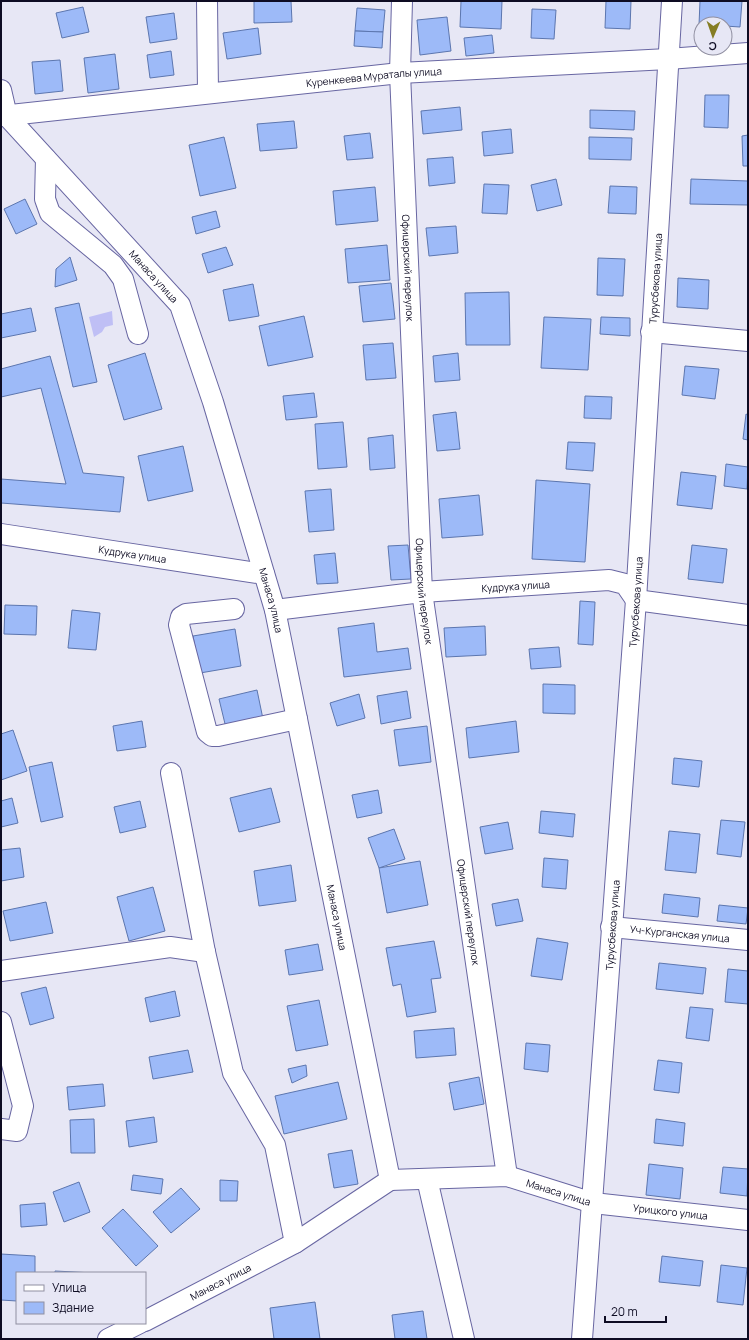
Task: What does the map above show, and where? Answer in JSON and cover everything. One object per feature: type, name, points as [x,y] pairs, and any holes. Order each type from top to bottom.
[{"type":"street","points":[[207,1],[208,94]]},
{"type":"street","name":"Офицерский переулок","points":[[402,1],[400,73],[422,592],[507,1176]]},
{"type":"street","name":"Турусбекова улица","points":[[592,1203],[636,600],[672,1]]},
{"type":"street","name":"Куренкеева Мураталы улица","points":[[4,116],[400,73],[668,59],[748,53]]},
{"type":"street","name":"Манаса улица","points":[[1,90],[4,116],[46,159],[180,305],[213,402],[275,610],[390,1180]]},
{"type":"street","points":[[46,159],[45,199],[50,212],[113,265],[120,274],[123,279],[138,334]]},
{"type":"street","points":[[651,332],[748,341]]},
{"type":"street","name":"Кудрука улица","points":[[1,534],[264,574]]},
{"type":"street","name":"Кудрука улица","points":[[275,610],[422,592],[609,580],[625,584],[636,600]]},
{"type":"street","points":[[636,600],[748,616]]},
{"type":"street","points":[[234,609],[186,614],[181,617],[179,625],[207,732],[212,736],[218,736],[297,719]]},
{"type":"street","points":[[171,773],[205,952],[233,1073],[275,1145],[295,1243]]},
{"type":"street","name":"Уч-Курганская улица","points":[[611,927],[748,940]]},
{"type":"street","points":[[1,971],[170,947],[205,952]]},
{"type":"street","points":[[1,1022],[23,1106],[17,1131],[1,1129]]},
{"type":"street","name":"Манаса улица","points":[[146,1319],[295,1243],[390,1180],[507,1176],[592,1203],[582,1339]]},
{"type":"street","points":[[427,1179],[464,1339]]},
{"type":"street","name":"Урицкого улица","points":[[592,1203],[748,1220]]},
{"type":"street","points":[[108,1339],[138,1324]]},
{"type":"water","points":[[112,311],[113,325],[105,327],[102,332],[94,337],[89,317]]},
{"type":"building","points":[[254,1],[291,1],[292,22],[254,23]]},
{"type":"building","points":[[461,1],[502,1],[501,29],[460,27]]},
{"type":"building","points":[[606,1],[631,1],[630,29],[605,28]]},
{"type":"building","points":[[700,1],[742,1],[740,27],[733,27],[733,16],[699,16]]},
{"type":"building","points":[[83,7],[89,32],[62,38],[56,13]]},
{"type":"building","points":[[357,8],[385,10],[383,32],[355,31]]},
{"type":"building","points":[[532,9],[556,10],[554,39],[531,38]]},
{"type":"building","points":[[174,13],[177,39],[150,43],[146,17]]},
{"type":"building","points":[[447,17],[451,51],[420,55],[417,20]]},
{"type":"building","points":[[258,28],[261,54],[227,59],[223,33]]},
{"type":"building","points":[[355,31],[383,32],[382,48],[354,46]]},
{"type":"building","points":[[492,35],[494,53],[466,56],[464,38]]},
{"type":"building","points":[[171,51],[174,75],[150,78],[147,55]]},
{"type":"building","points":[[115,54],[119,89],[88,93],[84,58]]},
{"type":"building","points":[[60,60],[63,91],[35,94],[32,62]]},
{"type":"building","points":[[705,95],[729,95],[728,128],[704,127]]},
{"type":"building","points":[[460,107],[462,130],[423,134],[421,111]]},
{"type":"building","points":[[590,110],[635,111],[634,130],[590,128]]},
{"type":"building","points":[[294,121],[297,148],[260,151],[257,124]]},
{"type":"building","points":[[511,129],[513,153],[484,156],[482,132]]},
{"type":"building","points":[[370,133],[373,158],[347,160],[344,136]]},
{"type":"building","points":[[748,135],[748,166],[743,166],[742,136]]},
{"type":"building","points":[[224,137],[236,188],[200,196],[189,145]]},
{"type":"building","points":[[589,137],[632,138],[631,160],[589,159]]},
{"type":"building","points":[[453,157],[455,183],[429,186],[427,159]]},
{"type":"building","points":[[556,179],[562,205],[537,211],[531,185]]},
{"type":"building","points":[[691,179],[748,181],[748,205],[690,204]]},
{"type":"building","points":[[484,184],[509,185],[507,214],[482,213]]},
{"type":"building","points":[[610,186],[637,187],[636,214],[608,213]]},
{"type":"building","points":[[375,187],[378,221],[336,225],[333,191]]},
{"type":"building","points":[[25,199],[37,224],[16,234],[4,209]]},
{"type":"building","points":[[216,211],[220,227],[196,234],[192,217]]},
{"type":"building","points":[[456,226],[458,253],[429,256],[426,228]]},
{"type":"building","points":[[387,245],[390,280],[348,283],[345,249]]},
{"type":"building","points":[[226,247],[233,265],[208,273],[202,254]]},
{"type":"building","points":[[70,257],[77,280],[55,287],[56,269]]},
{"type":"building","points":[[598,258],[625,259],[623,296],[597,295]]},
{"type":"building","points":[[678,278],[709,280],[708,309],[677,307]]},
{"type":"building","points":[[391,283],[395,319],[363,322],[359,286]]},
{"type":"building","points":[[253,284],[259,316],[229,321],[223,290]]},
{"type":"building","points":[[509,292],[510,345],[466,345],[465,293]]},
{"type":"building","points":[[79,303],[97,382],[73,387],[55,308]]},
{"type":"building","points":[[31,308],[36,331],[1,338],[1,314]]},
{"type":"building","points":[[304,316],[313,357],[268,366],[259,326]]},
{"type":"building","points":[[544,317],[591,319],[588,370],[541,368]]},
{"type":"building","points":[[601,317],[630,318],[630,336],[600,334]]},
{"type":"building","points":[[393,343],[396,378],[366,380],[363,345]]},
{"type":"building","points":[[145,353],[162,409],[124,420],[108,365]]},
{"type":"building","points":[[458,353],[460,380],[435,382],[433,356]]},
{"type":"building","points":[[50,356],[83,473],[124,477],[120,512],[1,503],[1,479],[66,484],[41,388],[1,397],[1,369]]},
{"type":"building","points":[[685,366],[719,369],[715,399],[682,395]]},
{"type":"building","points":[[314,393],[317,417],[286,420],[283,396]]},
{"type":"building","points":[[585,396],[612,397],[611,419],[584,418]]},
{"type":"building","points":[[456,412],[460,449],[437,451],[433,415]]},
{"type":"building","points":[[746,414],[748,415],[748,440],[743,439]]},
{"type":"building","points":[[343,422],[347,467],[318,469],[315,424]]},
{"type":"building","points":[[393,435],[395,468],[370,470],[368,438]]},
{"type":"building","points":[[568,442],[595,443],[593,471],[566,469]]},
{"type":"building","points":[[183,446],[193,491],[148,501],[138,456]]},
{"type":"building","points":[[726,464],[748,467],[747,489],[724,486]]},
{"type":"building","points":[[681,472],[716,476],[712,509],[677,505]]},
{"type":"building","points":[[536,480],[590,484],[585,562],[532,559]]},
{"type":"building","points":[[331,489],[334,530],[309,532],[305,491]]},
{"type":"building","points":[[479,495],[483,535],[442,538],[439,499]]},
{"type":"building","points":[[408,545],[411,579],[391,580],[388,546]]},
{"type":"building","points":[[692,545],[727,549],[723,583],[688,579]]},
{"type":"building","points":[[335,553],[338,583],[317,584],[314,555]]},
{"type":"building","points":[[580,601],[595,602],[593,645],[578,644]]},
{"type":"building","points":[[5,605],[37,606],[36,635],[4,634]]},
{"type":"building","points":[[72,610],[100,613],[96,650],[68,648]]},
{"type":"building","points":[[374,623],[377,652],[408,648],[411,669],[344,677],[338,628]]},
{"type":"building","points":[[485,626],[486,655],[446,657],[444,628]]},
{"type":"building","points":[[235,629],[241,666],[200,673],[193,636]]},
{"type":"building","points":[[559,647],[561,667],[531,669],[529,649]]},
{"type":"building","points":[[543,684],[575,685],[575,714],[543,713]]},
{"type":"building","points":[[257,690],[263,719],[226,728],[219,699]]},
{"type":"building","points":[[407,691],[411,718],[381,724],[377,696]]},
{"type":"building","points":[[359,694],[365,718],[337,726],[330,703]]},
{"type":"building","points":[[142,721],[146,747],[117,751],[113,726]]},
{"type":"building","points":[[516,721],[519,752],[469,758],[466,728]]},
{"type":"building","points":[[427,726],[431,762],[399,766],[394,730]]},
{"type":"building","points":[[13,730],[27,771],[1,780],[1,734]]},
{"type":"building","points":[[674,758],[702,761],[699,787],[672,784]]},
{"type":"building","points":[[52,762],[63,817],[41,822],[29,767]]},
{"type":"building","points":[[271,788],[280,822],[239,832],[230,798]]},
{"type":"building","points":[[378,790],[382,813],[357,818],[352,795]]},
{"type":"building","points":[[12,798],[18,823],[1,827],[1,801]]},
{"type":"building","points":[[140,801],[146,827],[120,833],[114,807]]},
{"type":"building","points":[[541,811],[575,814],[573,837],[539,833]]},
{"type":"building","points":[[721,820],[745,822],[741,857],[717,854]]},
{"type":"building","points":[[508,822],[513,849],[485,854],[480,827]]},
{"type":"building","points":[[394,829],[405,859],[379,868],[368,838]]},
{"type":"building","points":[[669,831],[700,834],[696,873],[665,870]]},
{"type":"building","points":[[20,848],[24,877],[1,881],[1,850]]},
{"type":"building","points":[[544,858],[568,860],[566,889],[542,887]]},
{"type":"building","points":[[420,861],[428,905],[387,913],[379,868]]},
{"type":"building","points":[[291,865],[296,901],[259,906],[254,871]]},
{"type":"building","points":[[153,887],[165,931],[129,941],[117,897]]},
{"type":"building","points":[[664,894],[700,898],[698,917],[662,913]]},
{"type":"building","points":[[518,899],[523,921],[496,926],[492,904]]},
{"type":"building","points":[[46,902],[53,933],[10,941],[3,911]]},
{"type":"building","points":[[719,905],[748,908],[746,924],[717,921]]},
{"type":"building","points":[[537,938],[568,943],[562,980],[531,976]]},
{"type":"building","points":[[434,941],[441,978],[431,979],[436,1012],[407,1017],[401,984],[393,986],[386,948]]},
{"type":"building","points":[[318,944],[323,970],[289,975],[285,950]]},
{"type":"building","points":[[659,963],[706,968],[703,994],[656,989]]},
{"type":"building","points":[[728,969],[748,971],[748,1004],[725,1002]]},
{"type":"building","points":[[46,987],[54,1018],[30,1025],[21,993]]},
{"type":"building","points":[[175,991],[180,1016],[150,1022],[145,998]]},
{"type":"building","points":[[319,1000],[328,1045],[296,1051],[287,1006]]},
{"type":"building","points":[[690,1007],[713,1009],[709,1041],[686,1038]]},
{"type":"building","points":[[454,1028],[456,1055],[416,1058],[414,1031]]},
{"type":"building","points":[[526,1043],[550,1045],[548,1072],[524,1069]]},
{"type":"building","points":[[188,1050],[193,1072],[153,1079],[149,1057]]},
{"type":"building","points":[[658,1060],[682,1063],[679,1093],[654,1090]]},
{"type":"building","points":[[306,1065],[307,1076],[292,1083],[288,1069]]},
{"type":"building","points":[[479,1077],[484,1104],[454,1110],[449,1083]]},
{"type":"building","points":[[338,1082],[347,1119],[284,1134],[275,1096]]},
{"type":"building","points":[[103,1084],[105,1106],[69,1110],[67,1087]]},
{"type":"building","points":[[154,1117],[157,1142],[129,1147],[126,1121]]},
{"type":"building","points":[[94,1119],[95,1153],[71,1153],[70,1120]]},
{"type":"building","points":[[656,1119],[685,1123],[683,1146],[654,1143]]},
{"type":"building","points":[[352,1150],[358,1184],[334,1188],[328,1154]]},
{"type":"building","points":[[649,1164],[683,1168],[680,1199],[646,1195]]},
{"type":"building","points":[[723,1167],[748,1169],[747,1196],[720,1193]]},
{"type":"building","points":[[133,1175],[163,1179],[161,1194],[131,1190]]},
{"type":"building","points":[[220,1180],[238,1181],[237,1201],[220,1201]]},
{"type":"building","points":[[79,1182],[90,1212],[64,1222],[53,1192]]},
{"type":"building","points":[[181,1188],[200,1209],[171,1233],[153,1212]]},
{"type":"building","points":[[45,1203],[47,1225],[21,1227],[20,1205]]},
{"type":"building","points":[[123,1209],[158,1246],[136,1266],[102,1228]]},
{"type":"building","points":[[1,1254],[35,1256],[35,1272],[16,1272],[16,1301],[1,1300]]},
{"type":"building","points":[[662,1256],[703,1261],[700,1286],[659,1282]]},
{"type":"building","points":[[721,1265],[747,1268],[743,1305],[717,1302]]},
{"type":"building","points":[[315,1302],[320,1339],[274,1339],[270,1308]]},
{"type":"building","points":[[423,1311],[427,1339],[395,1339],[392,1315]]}]
